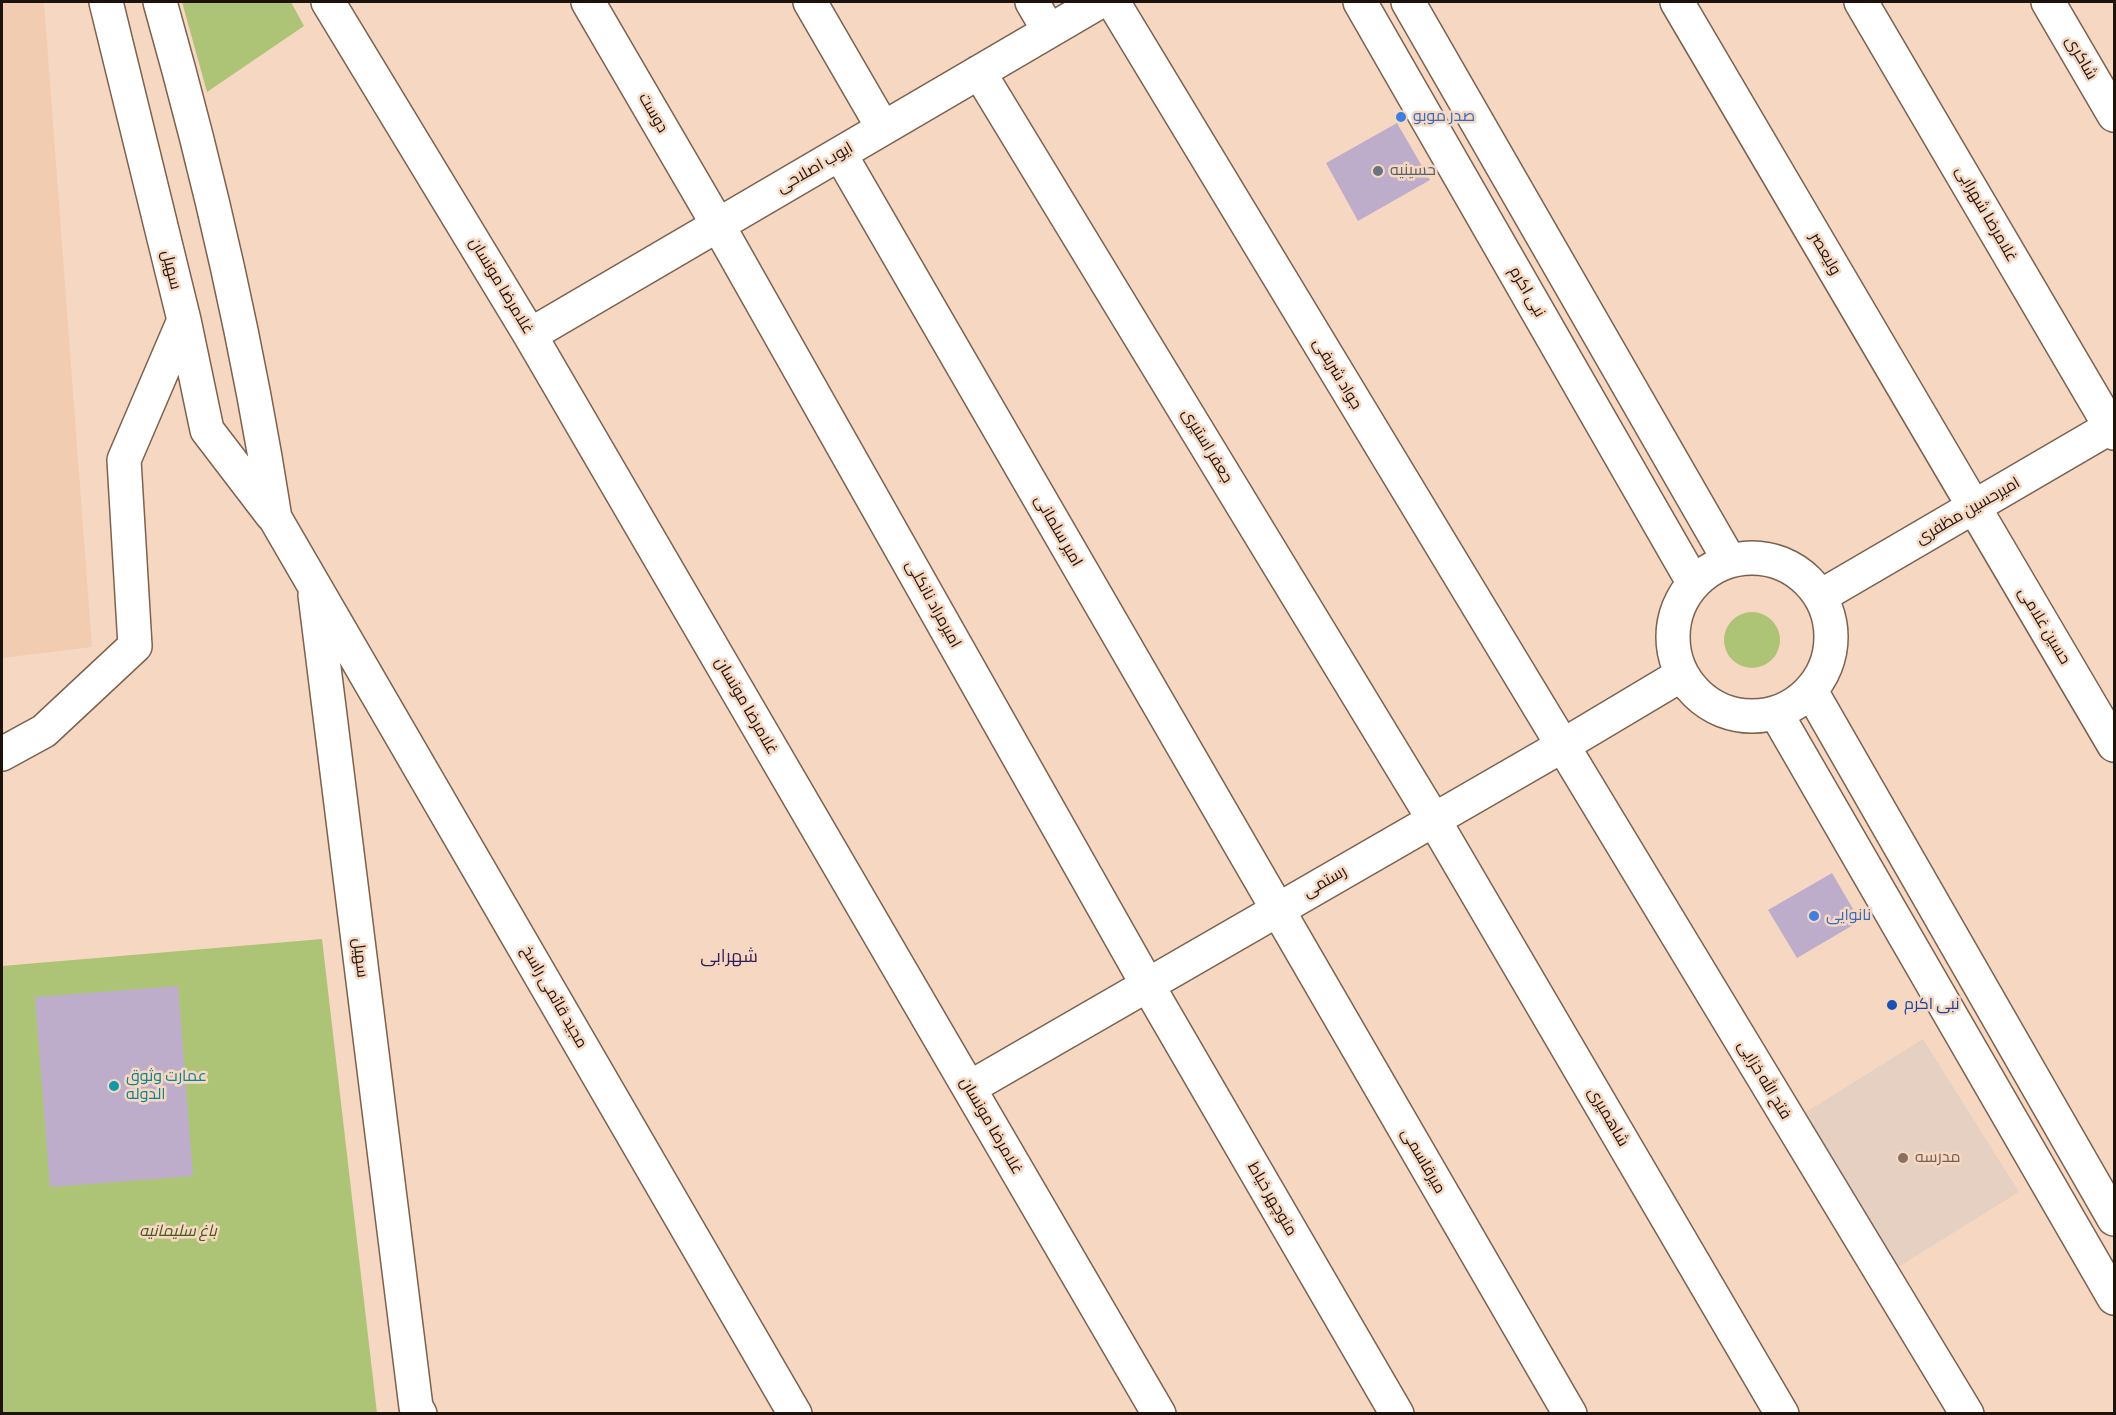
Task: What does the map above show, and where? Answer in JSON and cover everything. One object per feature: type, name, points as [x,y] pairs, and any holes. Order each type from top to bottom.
[{"type":"street","name":"سهیل","points":[[106,2],[184,320],[207,430],[275,518],[313,581],[418,1410]]},
{"type":"street","name":"سهیل","points":[[160,2],[233,288],[256,398],[275,518]]},
{"type":"street","name":"غلامرضا مونسان","points":[[328,2],[530,335],[1159,1413]]},
{"type":"street","name":"دوست","points":[[588,2],[718,225]]},
{"type":"street","points":[[810,2],[883,128]]},
{"type":"street","points":[[1032,2],[1049,31]]},
{"type":"street","name":"ایوب اصلاحی","points":[[530,335],[1099,2]]},
{"type":"street","name":"جواد شریفی","points":[[1113,2],[1562,746]]},
{"type":"street","name":"نبی اکرم","points":[[1360,2],[1693,582]]},
{"type":"street","points":[[1408,2],[1729,560]]},
{"type":"street","name":"ولیعصر","points":[[1677,2],[1974,507]]},
{"type":"street","name":"غلامرضا شهرابی","points":[[1861,2],[2113,428]]},
{"type":"street","name":"شاکری","points":[[2048,2],[2115,115]]},
{"type":"street","name":"جعفر استیری","points":[[979,72],[1434,820]]},
{"type":"street","name":"امیر سلمانی","points":[[840,154],[1277,909]]},
{"type":"street","name":"امیرمراد نانکلی","points":[[718,225],[1148,984]]},
{"type":"street","points":[[2,754],[44,731],[135,646],[124,460],[184,320]]},
{"type":"street","name":"امیرحسین مظفری","points":[[1821,596],[2113,428]]},
{"type":"street","name":"حسین غلامی","points":[[1974,507],[2115,745]]},
{"type":"street","points":[[1755,556],[1781,563],[1804,576],[1821,596],[1830,620],[1831,646],[1825,670],[1811,691],[1795,704],[1776,713],[1749,717],[1722,711],[1698,697],[1681,675],[1673,651],[1672,626],[1679,603],[1693,582],[1715,565],[1729,560],[1755,556]]},
{"type":"street","name":"مجید قائمی راسخ","points":[[313,581],[795,1413]]},
{"type":"street","name":"رستمی","points":[[969,1088],[1681,675]]},
{"type":"street","points":[[1811,691],[2115,1219]]},
{"type":"street","points":[[1776,713],[2115,1298]]},
{"type":"street","name":"فتح الله خزایی","points":[[1562,746],[1967,1413]]},
{"type":"street","name":"شاهمیری","points":[[1434,820],[1782,1413]]},
{"type":"street","name":"میرقاسمی","points":[[1277,909],[1570,1413]]},
{"type":"street","name":"منوچهر خیاط","points":[[1148,984],[1397,1413]]},
{"type":"shaded area","points":[[2,2],[44,2],[92,647],[2,658]]},
{"type":"shaded area","name":"مدرسه","points":[[1923,1039],[2019,1192],[1882,1277],[1787,1124]]},
{"type":"green space","points":[[182,2],[291,2],[304,26],[207,92]]},
{"type":"green space","points":[[1752,612],[1763,614],[1772,620],[1778,629],[1780,640],[1778,651],[1772,660],[1763,666],[1752,668],[1741,666],[1732,660],[1726,651],[1724,640],[1726,629],[1732,620],[1741,614]]},
{"type":"green space","name":"باغ سلیمانیه","points":[[322,939],[377,1413],[2,1414],[2,966]]},
{"type":"building","name":"حسینیه","points":[[1397,123],[1430,180],[1358,221],[1326,163]]},
{"type":"building","name":"نانوایی","points":[[1832,873],[1860,921],[1797,958],[1768,910]]},
{"type":"building","name":"عمارت وثوق الدوله","points":[[178,986],[193,1176],[50,1187],[35,997]]},
{"type":"place","name":"صدر موبو","points":[[1401,117]]},
{"type":"place","name":"حسینیه","points":[[1378,171]]},
{"type":"place","name":"نانوایی","points":[[1814,916]]},
{"type":"place","name":"نبی اکرم","points":[[1892,1005]]},
{"type":"place","name":"عمارت وثوق الدوله","points":[[114,1086]]},
{"type":"place","name":"مدرسه","points":[[1903,1158]]},
{"type":"district","name":"شهرابی","points":[[729,957]]}]
